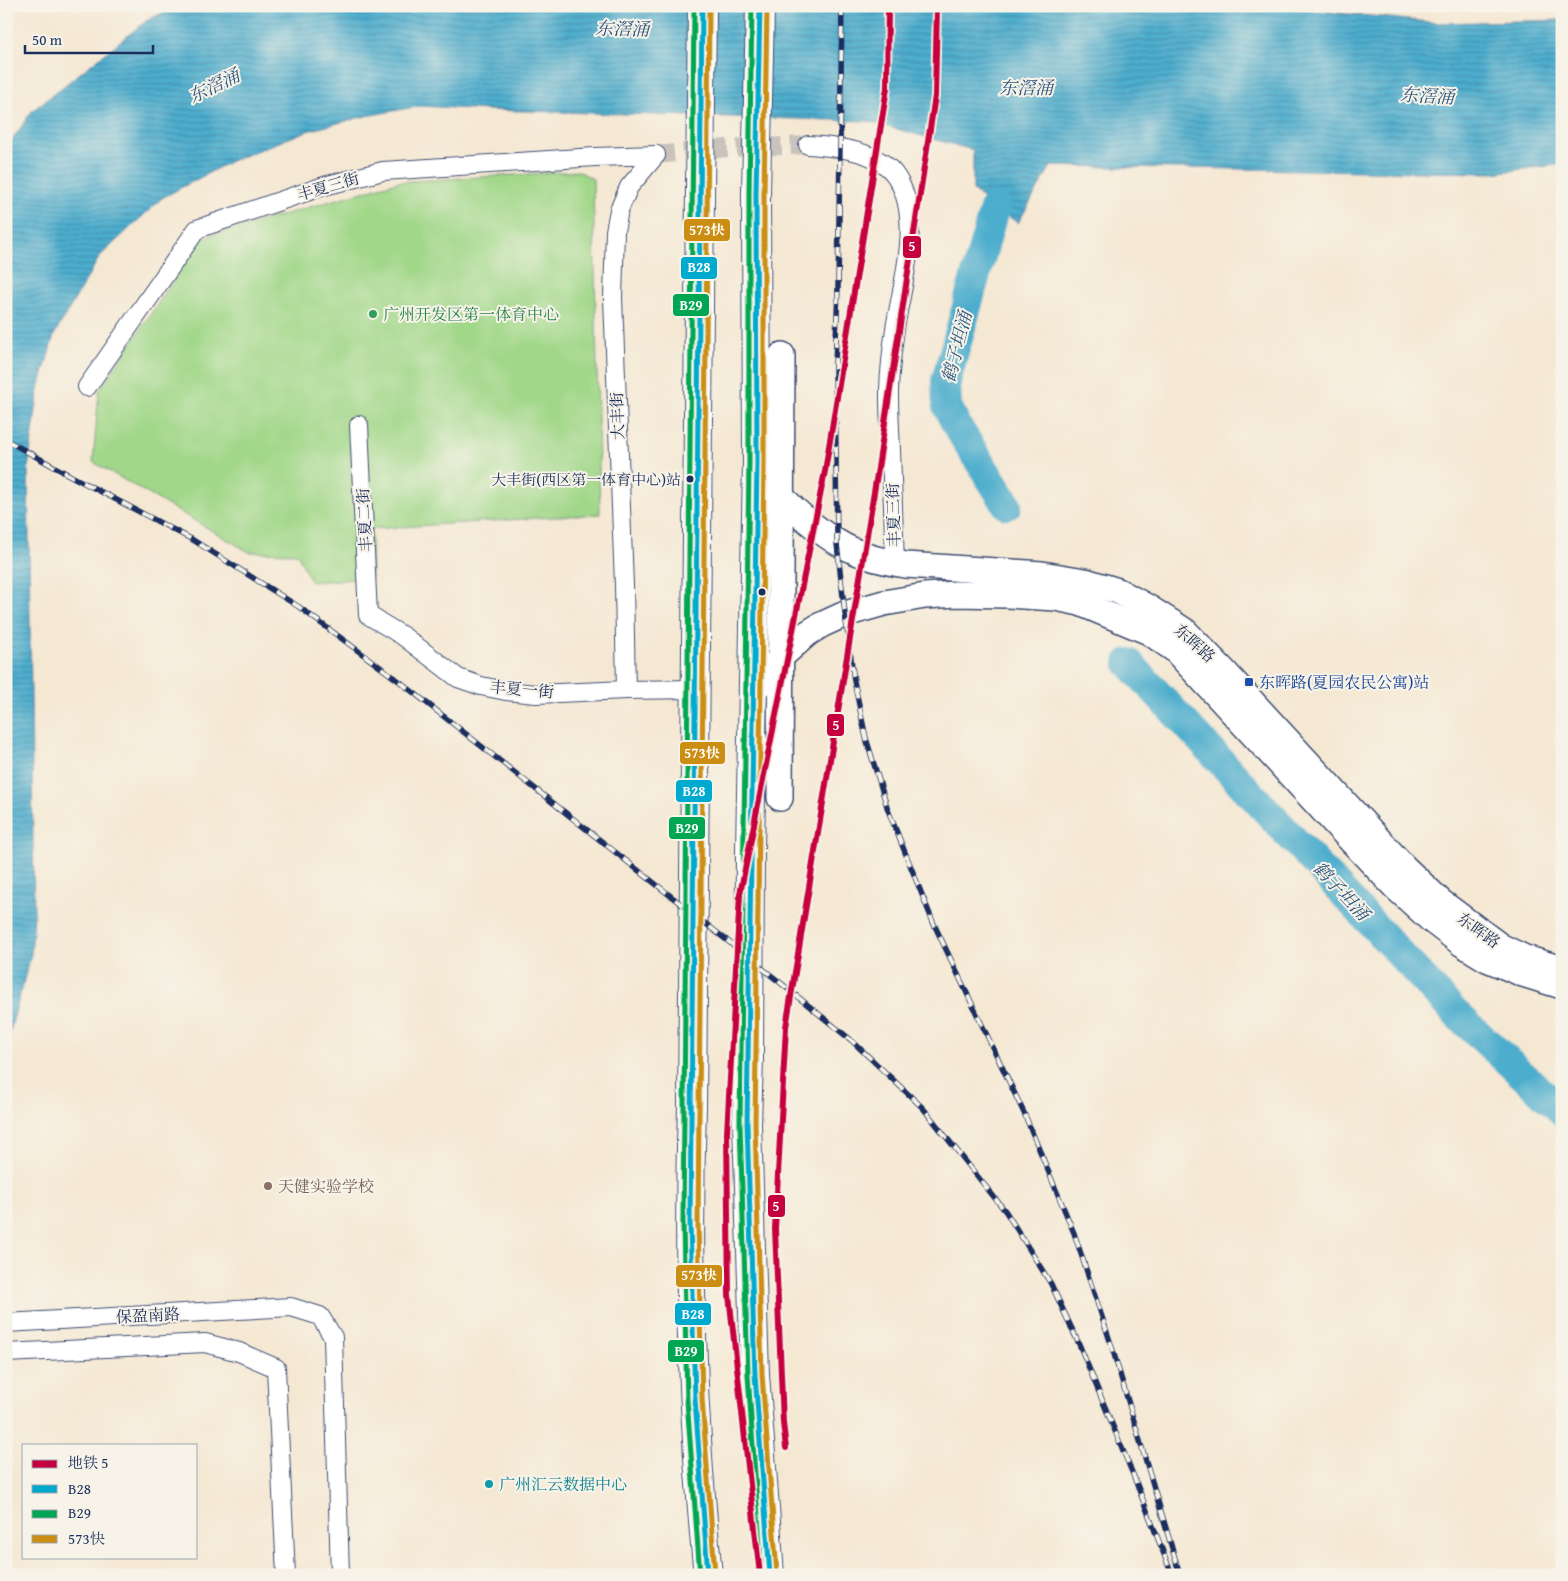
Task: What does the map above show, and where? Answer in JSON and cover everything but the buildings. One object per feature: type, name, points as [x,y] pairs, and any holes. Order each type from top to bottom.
[{"type":"main road","points":[[702,6],[690,1207],[693,1363],[708,1575]]},
{"type":"main road","points":[[760,6],[756,193],[756,460],[747,1124],[755,1375],[770,1575]]},
{"type":"street","name":"丰夏三街","points":[[808,145],[836,147],[863,153],[885,165],[897,177],[906,197],[910,222],[908,254],[895,329],[889,394],[895,564]]},
{"type":"street","name":"丰夏三街","points":[[87,387],[197,229],[324,186],[383,171],[595,157],[656,155]]},
{"type":"street","name":"大丰街","points":[[626,690],[624,584],[613,298],[614,231],[619,210],[629,187],[656,155]]},
{"type":"street","points":[[780,798],[782,355]]},
{"type":"street","name":"丰夏二街","points":[[359,425],[368,615]]},
{"type":"street","name":"东晖路","points":[[756,460],[769,482],[806,520],[837,544],[867,557],[895,564],[957,570],[1042,574],[1085,581],[1118,591],[1149,608],[1185,631],[1224,670],[1404,867],[1441,902],[1500,946],[1525,958],[1562,969]]},
{"type":"street","name":"东晖路","points":[[753,692],[782,656],[808,633],[833,618],[884,603],[925,596],[965,594],[1056,598],[1080,603],[1149,632],[1174,650],[1394,886],[1461,944],[1487,959],[1523,974],[1562,986]]},
{"type":"street","name":"丰夏一街","points":[[368,615],[403,636],[458,678],[481,686],[536,694],[696,689]]},
{"type":"street","name":"保盈南路","points":[[6,1323],[291,1306],[320,1316],[333,1337],[340,1575]]},
{"type":"street","name":"保盈南路","points":[[6,1354],[205,1343],[240,1352],[276,1368],[286,1575]]},
{"type":"green space","name":"广州开发区第一体育中心","points":[[579,171],[593,179],[600,514],[371,529],[372,578],[311,582],[297,553],[249,552],[93,462],[99,391],[202,238],[397,182]]},
{"type":"water","name":"东滘涌","points":[[177,6],[1272,6],[1439,23],[1562,20],[1562,164],[1492,173],[1051,166],[1018,223],[973,191],[973,150],[867,121],[488,110],[420,106],[366,116],[307,131],[231,161],[162,198],[100,256],[54,335],[39,388],[28,469],[34,916],[31,954],[6,1046],[6,149],[32,111],[146,21]]},
{"type":"waterway","name":"鹤子坦涌","points":[[995,206],[946,381],[947,406],[957,426],[1007,505]]},
{"type":"waterway","name":"鹤子坦涌","points":[[1129,663],[1454,1012],[1562,1111]]},
{"type":"tunnel","points":[[656,155],[726,148],[808,145]]},
{"type":"railway","points":[[842,6],[838,289],[835,365],[837,544],[854,681],[866,738],[888,810],[933,922],[1024,1113],[1074,1233],[1111,1344],[1180,1575]]},
{"type":"railway","points":[[6,440],[193,540],[299,607],[399,681],[777,980],[851,1040],[923,1108],[1006,1212],[1051,1284],[1079,1344],[1172,1575]]},
{"type":"metro line","name":"5","points":[[760,1575],[729,1295],[727,1133],[740,894],[825,471],[887,88],[888,6]]},
{"type":"metro line","name":"5","points":[[786,1448],[783,1423],[775,1229],[786,1027],[878,468],[935,96],[937,6]]},
{"type":"transit line","name":"B29","points":[[694,6],[683,1223],[687,1400],[700,1575]]},
{"type":"transit line","name":"B28","points":[[702,6],[690,1223],[695,1399],[708,1575]]},
{"type":"transit line","name":"573快","points":[[709,6],[698,1223],[702,1399],[715,1574]]},
{"type":"transit line","name":"B29","points":[[752,6],[749,193],[749,461],[740,1124],[748,1375],[762,1575]]},
{"type":"transit line","name":"B28","points":[[760,6],[756,193],[757,461],[747,1124],[755,1375],[770,1575]]},
{"type":"transit line","name":"573快","points":[[767,6],[764,193],[764,461],[755,1124],[762,1375],[777,1574]]},
{"type":"place","name":"广州开发区第一体育中心","points":[[373,314]]},
{"type":"place","name":"大丰街(西区第一体育中心)站","points":[[690,479]]},
{"type":"place","name":"东晖路(夏园农民公寓)站","points":[[1249,682]]},
{"type":"place","name":"天健实验学校","points":[[268,1186]]},
{"type":"place","name":"广州汇云数据中心","points":[[489,1484]]}]
